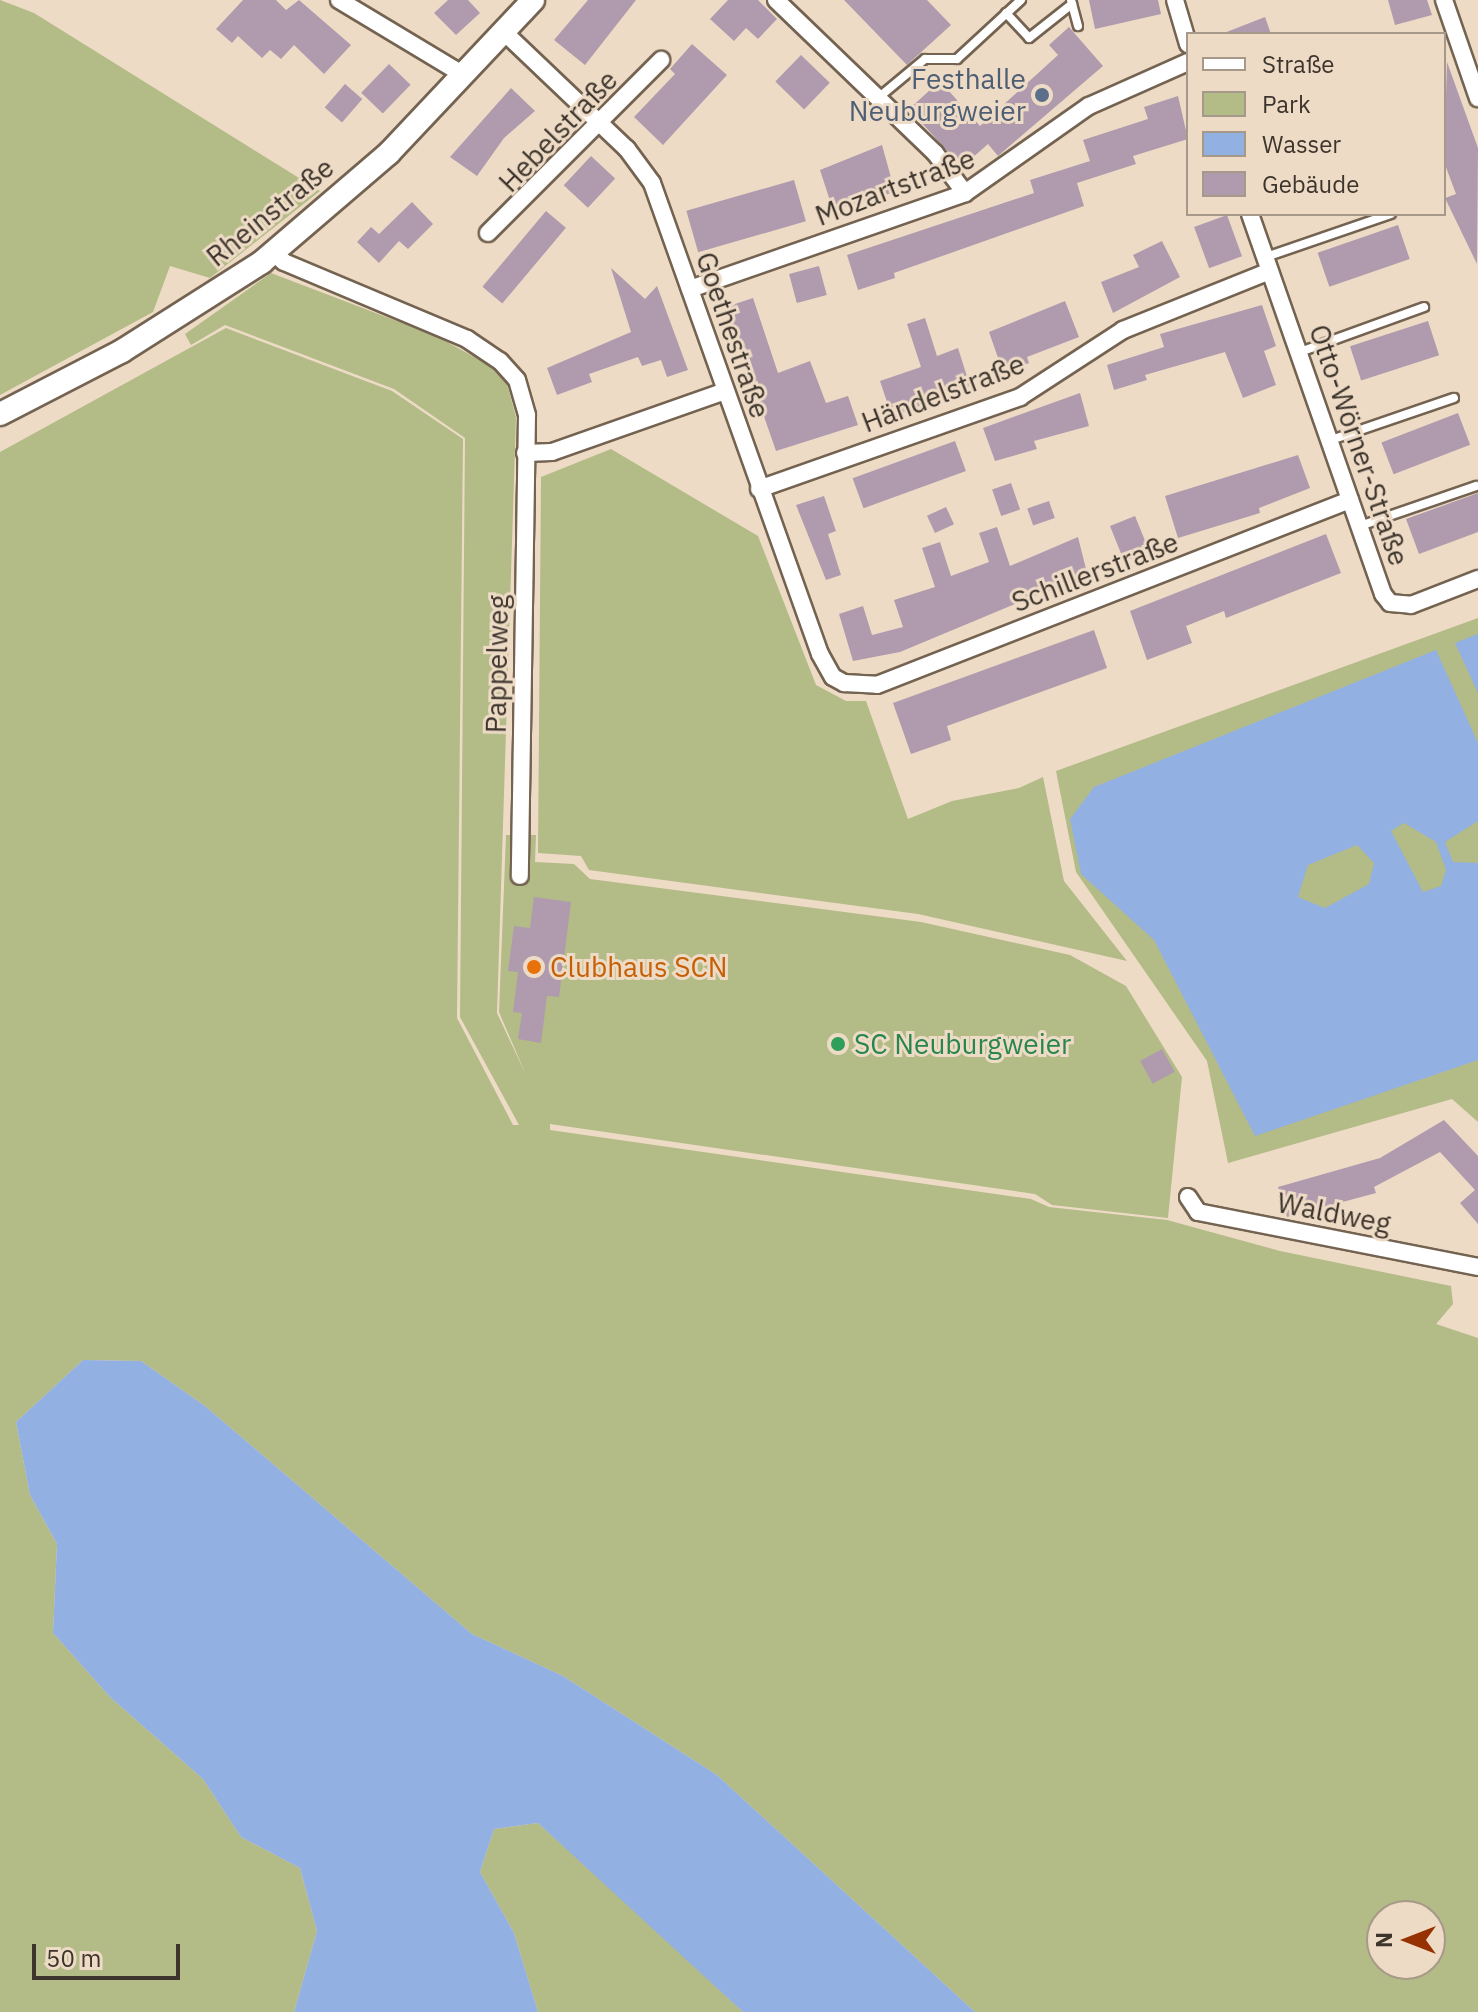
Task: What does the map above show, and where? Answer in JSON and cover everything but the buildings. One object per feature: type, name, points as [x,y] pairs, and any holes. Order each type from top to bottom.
[{"type":"main road","name":"Rheinstraße","points":[[0,414],[122,351],[274,253],[389,153],[533,0]]},
{"type":"street","points":[[339,0],[464,75]]},
{"type":"street","points":[[1175,0],[1186,37]]},
{"type":"street","points":[[1444,0],[1478,98]]},
{"type":"street","points":[[786,3],[935,153],[965,193]]},
{"type":"street","name":"Goethestraße","points":[[504,32],[598,122],[652,183],[820,654],[833,677],[857,687]]},
{"type":"street","name":"Hebelstraße","points":[[488,233],[661,60]]},
{"type":"street","name":"Mozartstraße","points":[[690,289],[965,193],[1089,106],[1186,63]]},
{"type":"street","name":"Otto-Wörner-Straße","points":[[1251,216],[1359,526],[1390,603],[1411,605],[1478,579]]},
{"type":"street","name":"Pappelweg","points":[[274,253],[284,262],[467,339],[500,361],[517,380],[527,416],[520,876]]},
{"type":"street","name":"Händelstraße","points":[[759,489],[1020,397],[1123,330],[1267,264]]},
{"type":"street","points":[[525,453],[552,452],[725,391]]},
{"type":"street","name":"Schillerstraße","points":[[857,687],[877,685],[1350,500]]},
{"type":"street","name":"Waldweg","points":[[1188,1197],[1198,1212],[1478,1267]]},
{"type":"lane","points":[[878,98],[925,59],[957,59],[1021,0]]},
{"type":"lane","points":[[1006,13],[1029,38],[1072,2],[1078,26]]},
{"type":"lane","points":[[1267,264],[1386,216]]},
{"type":"lane","points":[[1300,352],[1424,307]]},
{"type":"lane","points":[[1331,440],[1454,398]]},
{"type":"lane","points":[[1359,526],[1476,486]]},
{"type":"green space","points":[[0,0],[34,13],[320,191],[210,278],[170,266],[153,312],[0,395]]},
{"type":"green space","points":[[271,273],[436,336],[489,365],[507,384],[516,417],[497,1013],[526,1075],[499,1012],[506,835],[536,835],[535,862],[574,864],[590,879],[921,922],[1070,955],[1126,986],[1182,1077],[1168,1218],[1052,1205],[1035,1194],[550,1124],[550,1130],[1031,1199],[1049,1207],[1167,1220],[1280,1251],[1451,1286],[1453,1304],[1436,1324],[1478,1338],[1478,2012],[975,2012],[717,1775],[563,1676],[472,1634],[205,1406],[141,1361],[83,1360],[16,1422],[30,1495],[57,1544],[53,1633],[110,1697],[203,1779],[241,1837],[300,1868],[317,1931],[294,2012],[0,2012],[0,452],[226,328],[392,391],[463,439],[457,1018],[513,1125],[519,1125],[460,1017],[465,438],[394,389],[225,325],[191,345],[185,334]]},
{"type":"green space","points":[[611,449],[758,536],[816,685],[846,701],[866,701],[908,819],[952,801],[1019,788],[1043,777],[1064,881],[1127,961],[918,914],[589,870],[581,856],[538,853],[541,477]]},
{"type":"green space","points":[[1478,618],[1478,1122],[1452,1099],[1228,1163],[1207,1061],[1076,872],[1056,771]]},
{"type":"green space","points":[[538,1823],[743,2012],[538,2012],[514,1933],[480,1872],[494,1829]]},
{"type":"water","points":[[1478,634],[1478,693],[1455,643]]},
{"type":"water","points":[[1436,650],[1478,743],[1478,821],[1445,842],[1453,862],[1478,863],[1478,1060],[1255,1136],[1154,940],[1081,874],[1070,819],[1094,787]],"holes":[[[1404,823],[1436,842],[1446,870],[1441,886],[1423,892],[1391,831]],[[1357,845],[1374,863],[1369,884],[1325,908],[1298,897],[1308,865]]]},
{"type":"water","points":[[83,1360],[141,1361],[205,1406],[472,1634],[563,1676],[717,1775],[975,2012],[743,2012],[538,1823],[494,1829],[480,1872],[514,1933],[538,2012],[294,2012],[317,1931],[300,1868],[241,1837],[203,1779],[110,1697],[53,1633],[57,1544],[30,1495],[16,1422]]},
{"type":"place","name":"Festhalle Neuburgweier","points":[[1042,95]]},
{"type":"place","name":"Clubhaus SCN","points":[[534,967]]},
{"type":"place","name":"SC Neuburgweier","points":[[838,1044]]}]
